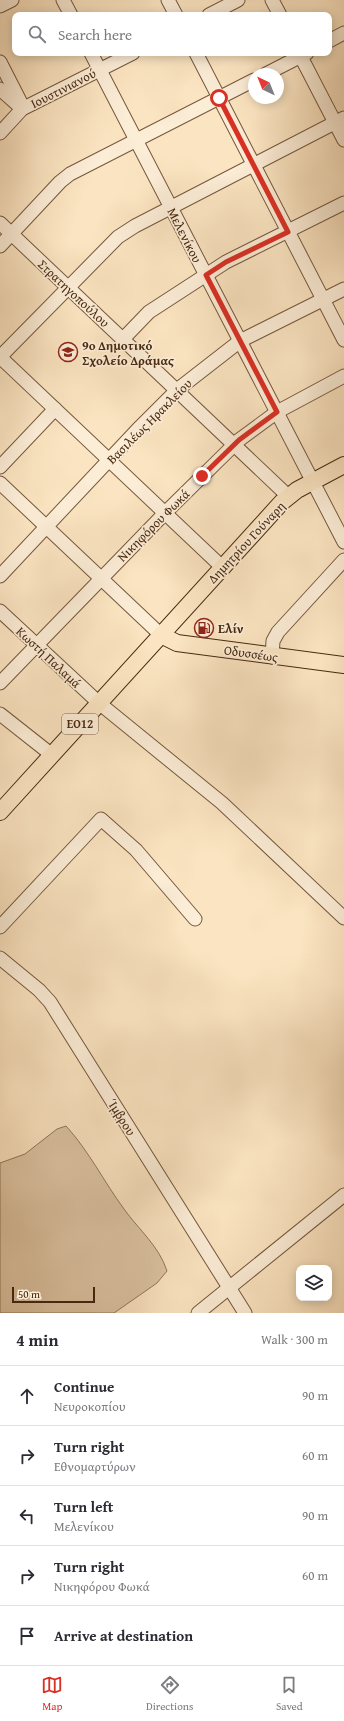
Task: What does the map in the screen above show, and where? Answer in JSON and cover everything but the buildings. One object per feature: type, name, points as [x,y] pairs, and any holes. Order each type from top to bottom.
[{"type":"main road","name":"Δημητρίου Γούναρη","points":[[161,635],[288,496],[344,465]]},
{"type":"main road","name":"Οδυσσέως","points":[[161,635],[178,643],[272,657],[344,665]]},
{"type":"main road","name":"ΕΟ12","points":[[0,812],[161,635]]},
{"type":"street","points":[[0,6],[12,0]]},
{"type":"street","points":[[63,0],[69,12]]},
{"type":"street","points":[[168,0],[174,12]]},
{"type":"street","points":[[215,12],[238,0]]},
{"type":"street","points":[[272,0],[278,12]]},
{"type":"street","points":[[332,39],[344,33]]},
{"type":"street","name":"Μελενίκου","points":[[93,56],[344,542]]},
{"type":"street","name":"Ιουστινιανού","points":[[0,133],[22,109],[127,56]]},
{"type":"street","points":[[198,56],[344,340]]},
{"type":"street","points":[[277,68],[299,56]]},
{"type":"street","points":[[304,56],[340,120],[344,140]]},
{"type":"street","points":[[0,62],[23,107],[22,109]]},
{"type":"street","points":[[0,246],[67,176],[248,83]]},
{"type":"street","points":[[0,89],[22,109]]},
{"type":"street","points":[[222,567],[0,357],[67,287],[118,237],[171,207],[340,120]]},
{"type":"street","points":[[122,339],[148,312],[226,262],[344,203]]},
{"type":"street","name":"Στρατηγοπούλου","points":[[0,223],[288,496]]},
{"type":"street","name":"Βασιλέως Ηρακλείου","points":[[0,576],[177,390],[240,341],[344,289]]},
{"type":"street","name":"Νικηφόρου Φωκά","points":[[0,683],[165,513],[234,445],[277,412],[344,376]]},
{"type":"street","points":[[0,467],[55,409]]},
{"type":"street","points":[[0,483],[161,635]]},
{"type":"street","points":[[272,657],[274,641],[278,632],[344,560]]},
{"type":"street","name":"Κωστή Παλαμά","points":[[0,612],[99,704],[222,803],[344,918]]},
{"type":"street","points":[[0,714],[52,755]]},
{"type":"street","points":[[0,927],[101,820],[136,850],[195,919]]},
{"type":"street","name":"Ίμβρου","points":[[0,958],[39,990],[50,1002],[245,1313]]},
{"type":"street","points":[[198,1313],[344,1195]]},
{"type":"shaded area","points":[[66,1126],[89,1156],[124,1209],[154,1246],[167,1271],[157,1283],[114,1313],[0,1313],[0,1163],[25,1154],[57,1129]]},
{"type":"place","name":"9ο Δημοτικό Σχολείο Δράμας","points":[[68,352]]},
{"type":"place","name":"Ελίν","points":[[204,628]]},
{"type":"route","points":[[202,476],[239,440],[277,412],[206,275],[226,262],[288,232],[219,98]]}]
